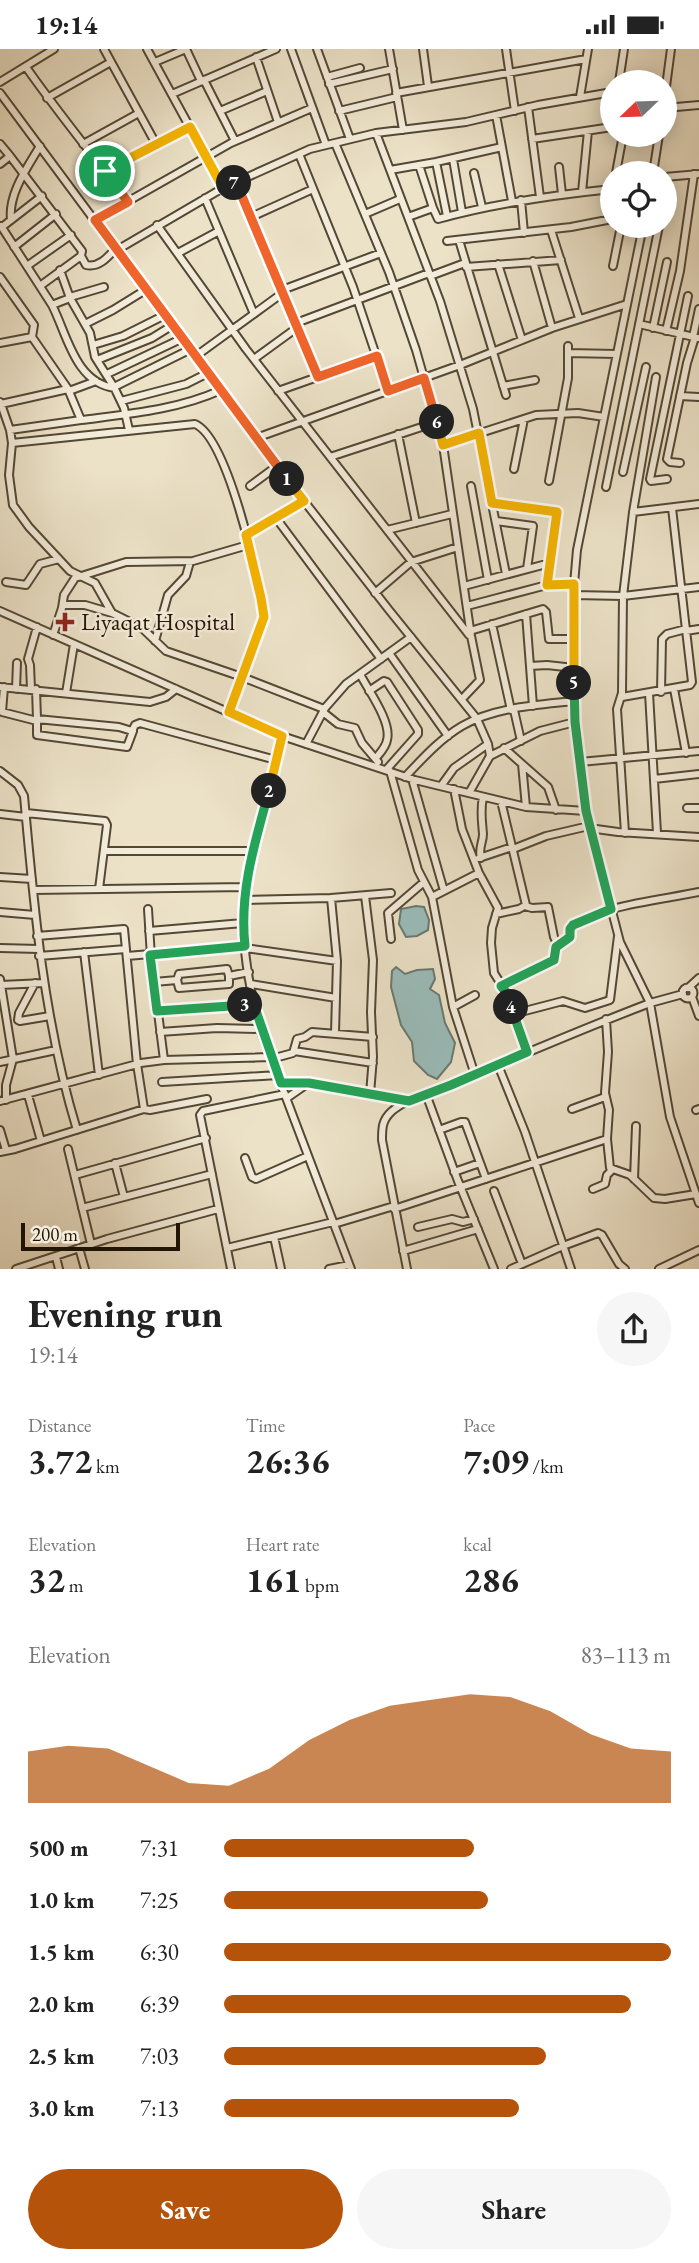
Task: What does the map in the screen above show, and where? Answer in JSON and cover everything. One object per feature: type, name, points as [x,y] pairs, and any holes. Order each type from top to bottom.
[{"type":"street","points":[[0,82],[54,49]]},
{"type":"street","points":[[104,49],[156,144]]},
{"type":"street","points":[[147,49],[223,188]]},
{"type":"street","points":[[155,62],[186,49],[236,141]]},
{"type":"street","points":[[172,94],[276,49]]},
{"type":"street","points":[[291,49],[326,145]]},
{"type":"street","points":[[317,49],[349,139]]},
{"type":"street","points":[[390,49],[403,130]]},
{"type":"street","points":[[428,86],[423,50],[432,49]]},
{"type":"street","points":[[506,49],[515,111]]},
{"type":"street","points":[[580,97],[588,49]]},
{"type":"street","points":[[621,70],[624,49]]},
{"type":"street","points":[[668,70],[671,49]]},
{"type":"street","points":[[256,57],[278,122]]},
{"type":"street","points":[[339,111],[428,86],[586,59]]},
{"type":"street","points":[[47,98],[111,62]]},
{"type":"street","points":[[26,67],[128,202]]},
{"type":"street","points":[[328,80],[360,68]]},
{"type":"street","points":[[328,80],[393,69]]},
{"type":"street","points":[[220,111],[267,91]]},
{"type":"street","points":[[0,93],[277,466],[477,719],[490,756]]},
{"type":"street","points":[[0,144],[71,235],[82,251],[81,256],[86,265],[92,266],[223,188],[299,154],[376,133],[466,122],[600,94]]},
{"type":"street","points":[[677,107],[699,105]]},
{"type":"street","points":[[528,107],[540,197]]},
{"type":"street","points":[[95,220],[236,141],[312,108]]},
{"type":"street","points":[[83,143],[139,113]]},
{"type":"street","points":[[496,115],[512,201]]},
{"type":"street","points":[[105,171],[190,127]]},
{"type":"street","points":[[532,139],[600,129]]},
{"type":"street","points":[[582,192],[587,131]]},
{"type":"street","points":[[376,133],[430,274],[460,365],[479,433],[506,575]]},
{"type":"street","points":[[335,143],[394,286],[443,445],[470,634],[480,680],[462,699]]},
{"type":"street","points":[[11,221],[10,205],[40,146]]},
{"type":"street","points":[[390,170],[502,147]]},
{"type":"street","points":[[299,154],[358,299],[388,391]]},
{"type":"street","points":[[0,164],[10,156]]},
{"type":"street","points":[[453,159],[463,212]]},
{"type":"street","points":[[436,162],[447,216]]},
{"type":"street","points":[[419,165],[438,219],[512,201],[600,191]]},
{"type":"street","points":[[559,167],[562,194]]},
{"type":"street","points":[[474,173],[482,207]]},
{"type":"street","points":[[666,331],[680,271],[697,174],[677,176]]},
{"type":"street","points":[[236,182],[318,377]]},
{"type":"street","points":[[251,216],[313,189]]},
{"type":"street","points":[[42,196],[1,226],[52,305],[65,339],[85,372],[104,386],[115,388],[191,349]]},
{"type":"street","points":[[205,198],[254,314]]},
{"type":"street","points":[[365,214],[400,199]]},
{"type":"street","points":[[521,200],[524,233]]},
{"type":"street","points":[[408,217],[433,208]]},
{"type":"street","points":[[14,247],[56,214]]},
{"type":"street","points":[[447,241],[551,230],[600,221]]},
{"type":"street","points":[[157,225],[278,391],[470,634]]},
{"type":"street","points":[[551,230],[579,318]]},
{"type":"street","points":[[178,253],[219,231]]},
{"type":"street","points":[[27,266],[71,235]]},
{"type":"street","points":[[613,266],[619,238]]},
{"type":"street","points":[[641,238],[577,550],[573,639],[575,722],[589,827],[618,935],[650,1003],[670,1117],[699,1203]]},
{"type":"street","points":[[606,487],[657,238]]},
{"type":"street","points":[[459,240],[506,395]]},
{"type":"street","points":[[196,356],[283,291],[382,253]]},
{"type":"street","points":[[40,286],[81,256]]},
{"type":"street","points":[[254,359],[297,325],[358,299],[430,274],[466,265],[561,260]]},
{"type":"street","points":[[533,261],[552,328]]},
{"type":"street","points":[[653,328],[667,262]]},
{"type":"street","points":[[498,264],[522,340]]},
{"type":"street","points":[[60,270],[70,297],[85,324],[97,360],[121,401],[129,430]]},
{"type":"street","points":[[0,277],[34,325],[32,337],[68,390],[81,420]]},
{"type":"street","points":[[52,305],[104,287]]},
{"type":"street","points":[[85,324],[146,289]]},
{"type":"street","points":[[667,479],[650,479],[688,296]]},
{"type":"street","points":[[256,438],[460,365],[579,318],[627,304]]},
{"type":"street","points":[[680,463],[667,459],[696,337],[699,309]]},
{"type":"street","points":[[93,345],[123,336],[166,315]]},
{"type":"street","points":[[97,360],[152,338],[173,324]]},
{"type":"street","points":[[639,324],[696,337]]},
{"type":"street","points":[[0,342],[32,337]]},
{"type":"street","points":[[107,374],[183,338]]},
{"type":"street","points":[[549,481],[568,378],[568,349],[617,353]]},
{"type":"street","points":[[278,391],[377,356]]},
{"type":"street","points":[[623,472],[646,367]]},
{"type":"street","points":[[121,401],[187,384],[208,373]]},
{"type":"street","points":[[625,833],[617,709],[622,697],[623,596],[633,512],[656,377]]},
{"type":"street","points":[[503,386],[536,380]]},
{"type":"street","points":[[96,381],[68,390],[0,403],[12,443],[9,475],[13,505],[70,571],[94,583],[112,613]]},
{"type":"street","points":[[10,430],[126,415],[179,405],[220,390]]},
{"type":"street","points":[[680,396],[699,397]]},
{"type":"street","points":[[443,445],[536,415],[578,413],[604,417]]},
{"type":"street","points":[[514,469],[524,419]]},
{"type":"street","points":[[330,457],[437,422]]},
{"type":"street","points":[[620,422],[634,425]]},
{"type":"street","points":[[12,443],[195,424],[204,428],[219,451],[237,501],[264,617],[229,712]]},
{"type":"street","points":[[398,434],[416,523]]},
{"type":"street","points":[[0,458],[11,458]]},
{"type":"street","points":[[250,487],[277,466]]},
{"type":"street","points":[[471,486],[488,580]]},
{"type":"street","points":[[246,535],[304,501]]},
{"type":"street","points":[[492,503],[557,512],[547,585]]},
{"type":"street","points":[[633,512],[699,504]]},
{"type":"street","points":[[622,697],[661,692],[691,684],[672,508]]},
{"type":"street","points":[[387,530],[452,514]]},
{"type":"street","points":[[276,518],[381,659]]},
{"type":"street","points":[[496,521],[533,526],[527,569]]},
{"type":"street","points":[[53,635],[68,586],[80,576],[126,562],[190,562],[248,544]]},
{"type":"street","points":[[375,593],[411,562],[458,547]]},
{"type":"street","points":[[6,582],[26,585],[40,564],[59,559]]},
{"type":"street","points":[[155,641],[169,595],[186,576],[190,562]]},
{"type":"street","points":[[464,586],[550,563]]},
{"type":"street","points":[[467,606],[547,585],[574,584]]},
{"type":"street","points":[[574,595],[623,596],[699,587]]},
{"type":"street","points":[[63,605],[85,605],[112,613],[137,624],[166,651],[242,677],[324,711],[338,724],[355,728],[386,770],[418,870],[432,897],[453,1007],[475,1075]]},
{"type":"street","points":[[470,634],[492,624],[545,610],[549,639],[573,639]]},
{"type":"street","points":[[0,611],[282,736],[409,778],[483,797],[526,807],[586,811]]},
{"type":"street","points":[[526,614],[533,706]]},
{"type":"street","points":[[492,624],[521,741]]},
{"type":"street","points":[[37,627],[28,659],[37,735],[127,747],[135,725],[139,723],[276,760]]},
{"type":"street","points":[[661,692],[662,639],[667,634],[699,629]]},
{"type":"street","points":[[306,744],[324,711],[346,684],[411,637]]},
{"type":"street","points":[[66,693],[74,644]]},
{"type":"street","points":[[389,653],[448,736]]},
{"type":"street","points":[[16,689],[17,663]]},
{"type":"street","points":[[690,667],[699,664]]},
{"type":"street","points":[[530,666],[574,668]]},
{"type":"street","points":[[360,674],[388,730],[386,745],[376,758]]},
{"type":"street","points":[[369,691],[384,681],[387,682],[418,730],[418,734],[386,770]]},
{"type":"street","points":[[133,731],[119,727],[37,720],[2,712],[2,687],[150,702],[166,697],[176,689]]},
{"type":"street","points":[[674,689],[686,753]]},
{"type":"street","points":[[649,693],[657,833]]},
{"type":"street","points":[[409,778],[448,736],[477,719],[533,706],[574,701]]},
{"type":"street","points":[[469,793],[490,756],[503,747],[540,731],[575,722]]},
{"type":"street","points":[[282,736],[245,887],[245,947],[260,1029],[350,1267],[329,1269]]},
{"type":"street","points":[[441,786],[454,768],[488,744]]},
{"type":"street","points":[[503,747],[548,787],[556,810]]},
{"type":"street","points":[[580,762],[699,751]]},
{"type":"street","points":[[522,764],[526,807]]},
{"type":"street","points":[[0,771],[18,785],[24,796],[39,952],[63,1085],[77,1131]]},
{"type":"street","points":[[654,779],[699,774]]},
{"type":"street","points":[[409,778],[444,891]]},
{"type":"street","points":[[454,789],[462,829],[477,859],[479,873],[498,908],[492,928],[491,954],[494,973],[506,992],[527,1052]]},
{"type":"street","points":[[477,859],[483,836],[480,812],[483,797]]},
{"type":"street","points":[[501,801],[525,906]]},
{"type":"street","points":[[687,808],[699,808]]},
{"type":"street","points":[[0,814],[103,819],[107,825],[99,889]]},
{"type":"street","points":[[477,859],[547,836],[589,827],[625,833],[699,837]]},
{"type":"street","points":[[104,851],[253,851]]},
{"type":"street","points":[[432,897],[479,873]]},
{"type":"street","points":[[0,877],[32,879]]},
{"type":"street","points":[[391,939],[387,913],[424,882]]},
{"type":"street","points":[[33,890],[245,887]]},
{"type":"street","points":[[244,900],[331,898],[391,893]]},
{"type":"street","points":[[501,986],[554,960],[558,945],[570,937],[573,925],[611,909],[699,893]]},
{"type":"street","points":[[365,896],[372,945],[373,1063],[370,1094]]},
{"type":"street","points":[[331,898],[337,961],[335,1033]]},
{"type":"street","points":[[496,914],[525,906],[548,907],[558,945]]},
{"type":"street","points":[[148,909],[150,955],[164,1060]]},
{"type":"street","points":[[0,912],[35,915]]},
{"type":"street","points":[[149,931],[243,923]]},
{"type":"street","points":[[37,936],[123,928],[144,1109]]},
{"type":"street","points":[[513,1014],[563,1001],[585,1008],[610,1000],[615,942],[618,935]]},
{"type":"street","points":[[0,948],[39,952],[127,952],[150,955],[245,947],[337,961]]},
{"type":"street","points":[[84,952],[99,1075]]},
{"type":"street","points":[[227,969],[229,976],[229,984],[179,988],[177,980],[178,974],[227,969]]},
{"type":"street","points":[[229,976],[249,972]]},
{"type":"street","points":[[685,991],[699,978]]},
{"type":"street","points":[[0,979],[13,1059],[3,1100],[137,1064],[164,1060],[271,1058],[294,1051],[373,1063]]},
{"type":"street","points":[[154,982],[177,980]]},
{"type":"street","points":[[35,983],[18,1020],[50,1016]]},
{"type":"street","points":[[1,985],[44,983]]},
{"type":"street","points":[[251,984],[336,998]]},
{"type":"street","points":[[407,1269],[382,1140],[382,1124],[392,1111],[409,1101],[527,1052],[685,991],[693,991],[692,997],[699,1016]]},
{"type":"street","points":[[453,1007],[475,995]]},
{"type":"street","points":[[157,1011],[254,1005]]},
{"type":"street","points":[[606,1020],[608,1052],[605,1097],[610,1110],[607,1139],[609,1165],[612,1170],[630,1175],[654,1198],[696,1194]]},
{"type":"street","points":[[160,1032],[217,1028],[260,1029]]},
{"type":"street","points":[[294,1051],[297,1039],[306,1037],[311,1032],[373,1037]]},
{"type":"street","points":[[0,1062],[56,1050]]},
{"type":"street","points":[[498,1065],[571,1269]]},
{"type":"street","points":[[162,1082],[278,1075]]},
{"type":"street","points":[[281,1083],[309,1083],[409,1101]]},
{"type":"street","points":[[232,1269],[200,1117],[202,1112],[286,1096],[309,1083]]},
{"type":"street","points":[[426,1094],[460,1188],[494,1269]]},
{"type":"street","points":[[28,1095],[41,1141]]},
{"type":"street","points":[[572,1109],[605,1097]]},
{"type":"street","points":[[0,1130],[3,1151],[144,1109],[207,1099]]},
{"type":"street","points":[[439,1130],[465,1122],[486,1179]]},
{"type":"street","points":[[634,1179],[636,1126]]},
{"type":"street","points":[[75,1175],[206,1138]]},
{"type":"street","points":[[227,1248],[394,1208],[607,1139]]},
{"type":"street","points":[[68,1149],[91,1244]]},
{"type":"street","points":[[245,1158],[252,1177],[256,1179],[308,1156]]},
{"type":"street","points":[[116,1163],[124,1197]]},
{"type":"street","points":[[454,1172],[480,1163]]},
{"type":"street","points":[[593,1189],[605,1184],[612,1170]]},
{"type":"street","points":[[82,1208],[212,1174]]},
{"type":"street","points":[[495,1191],[522,1264]]},
{"type":"street","points":[[17,1269],[91,1244],[218,1209]]},
{"type":"street","points":[[418,1227],[452,1219],[474,1219]]},
{"type":"street","points":[[403,1251],[478,1229]]},
{"type":"street","points":[[511,1269],[563,1246],[600,1234],[625,1269]]},
{"type":"street","points":[[274,1237],[281,1269]]},
{"type":"street","points":[[79,1248],[85,1269]]},
{"type":"street","points":[[659,1269],[699,1250]]},
{"type":"street","points":[[56,1257],[59,1269]]},
{"type":"water","points":[[424,907],[429,920],[428,930],[417,936],[406,937],[399,924],[401,909]]},
{"type":"water","points":[[396,967],[405,974],[433,969],[435,979],[430,989],[439,995],[445,1023],[455,1043],[451,1062],[437,1079],[428,1075],[414,1061],[412,1042],[401,1025],[391,987],[392,971]]},
{"type":"place","name":"Liyaqat Hospital","points":[[65,622]]},
{"type":"route","points":[[190,127],[223,188],[236,182],[318,377],[377,356],[388,391],[424,378],[443,445],[479,433],[492,503],[557,513],[547,585],[574,584],[574,701],[586,811],[611,909],[573,925],[570,937],[556,947],[554,960],[501,986],[506,992],[527,1052],[409,1101],[309,1083],[281,1083],[260,1029],[254,1005],[157,1011],[150,955],[245,946],[245,887],[282,736],[229,712],[264,617],[246,535],[304,501],[95,220],[128,202],[105,171],[190,127]]}]
